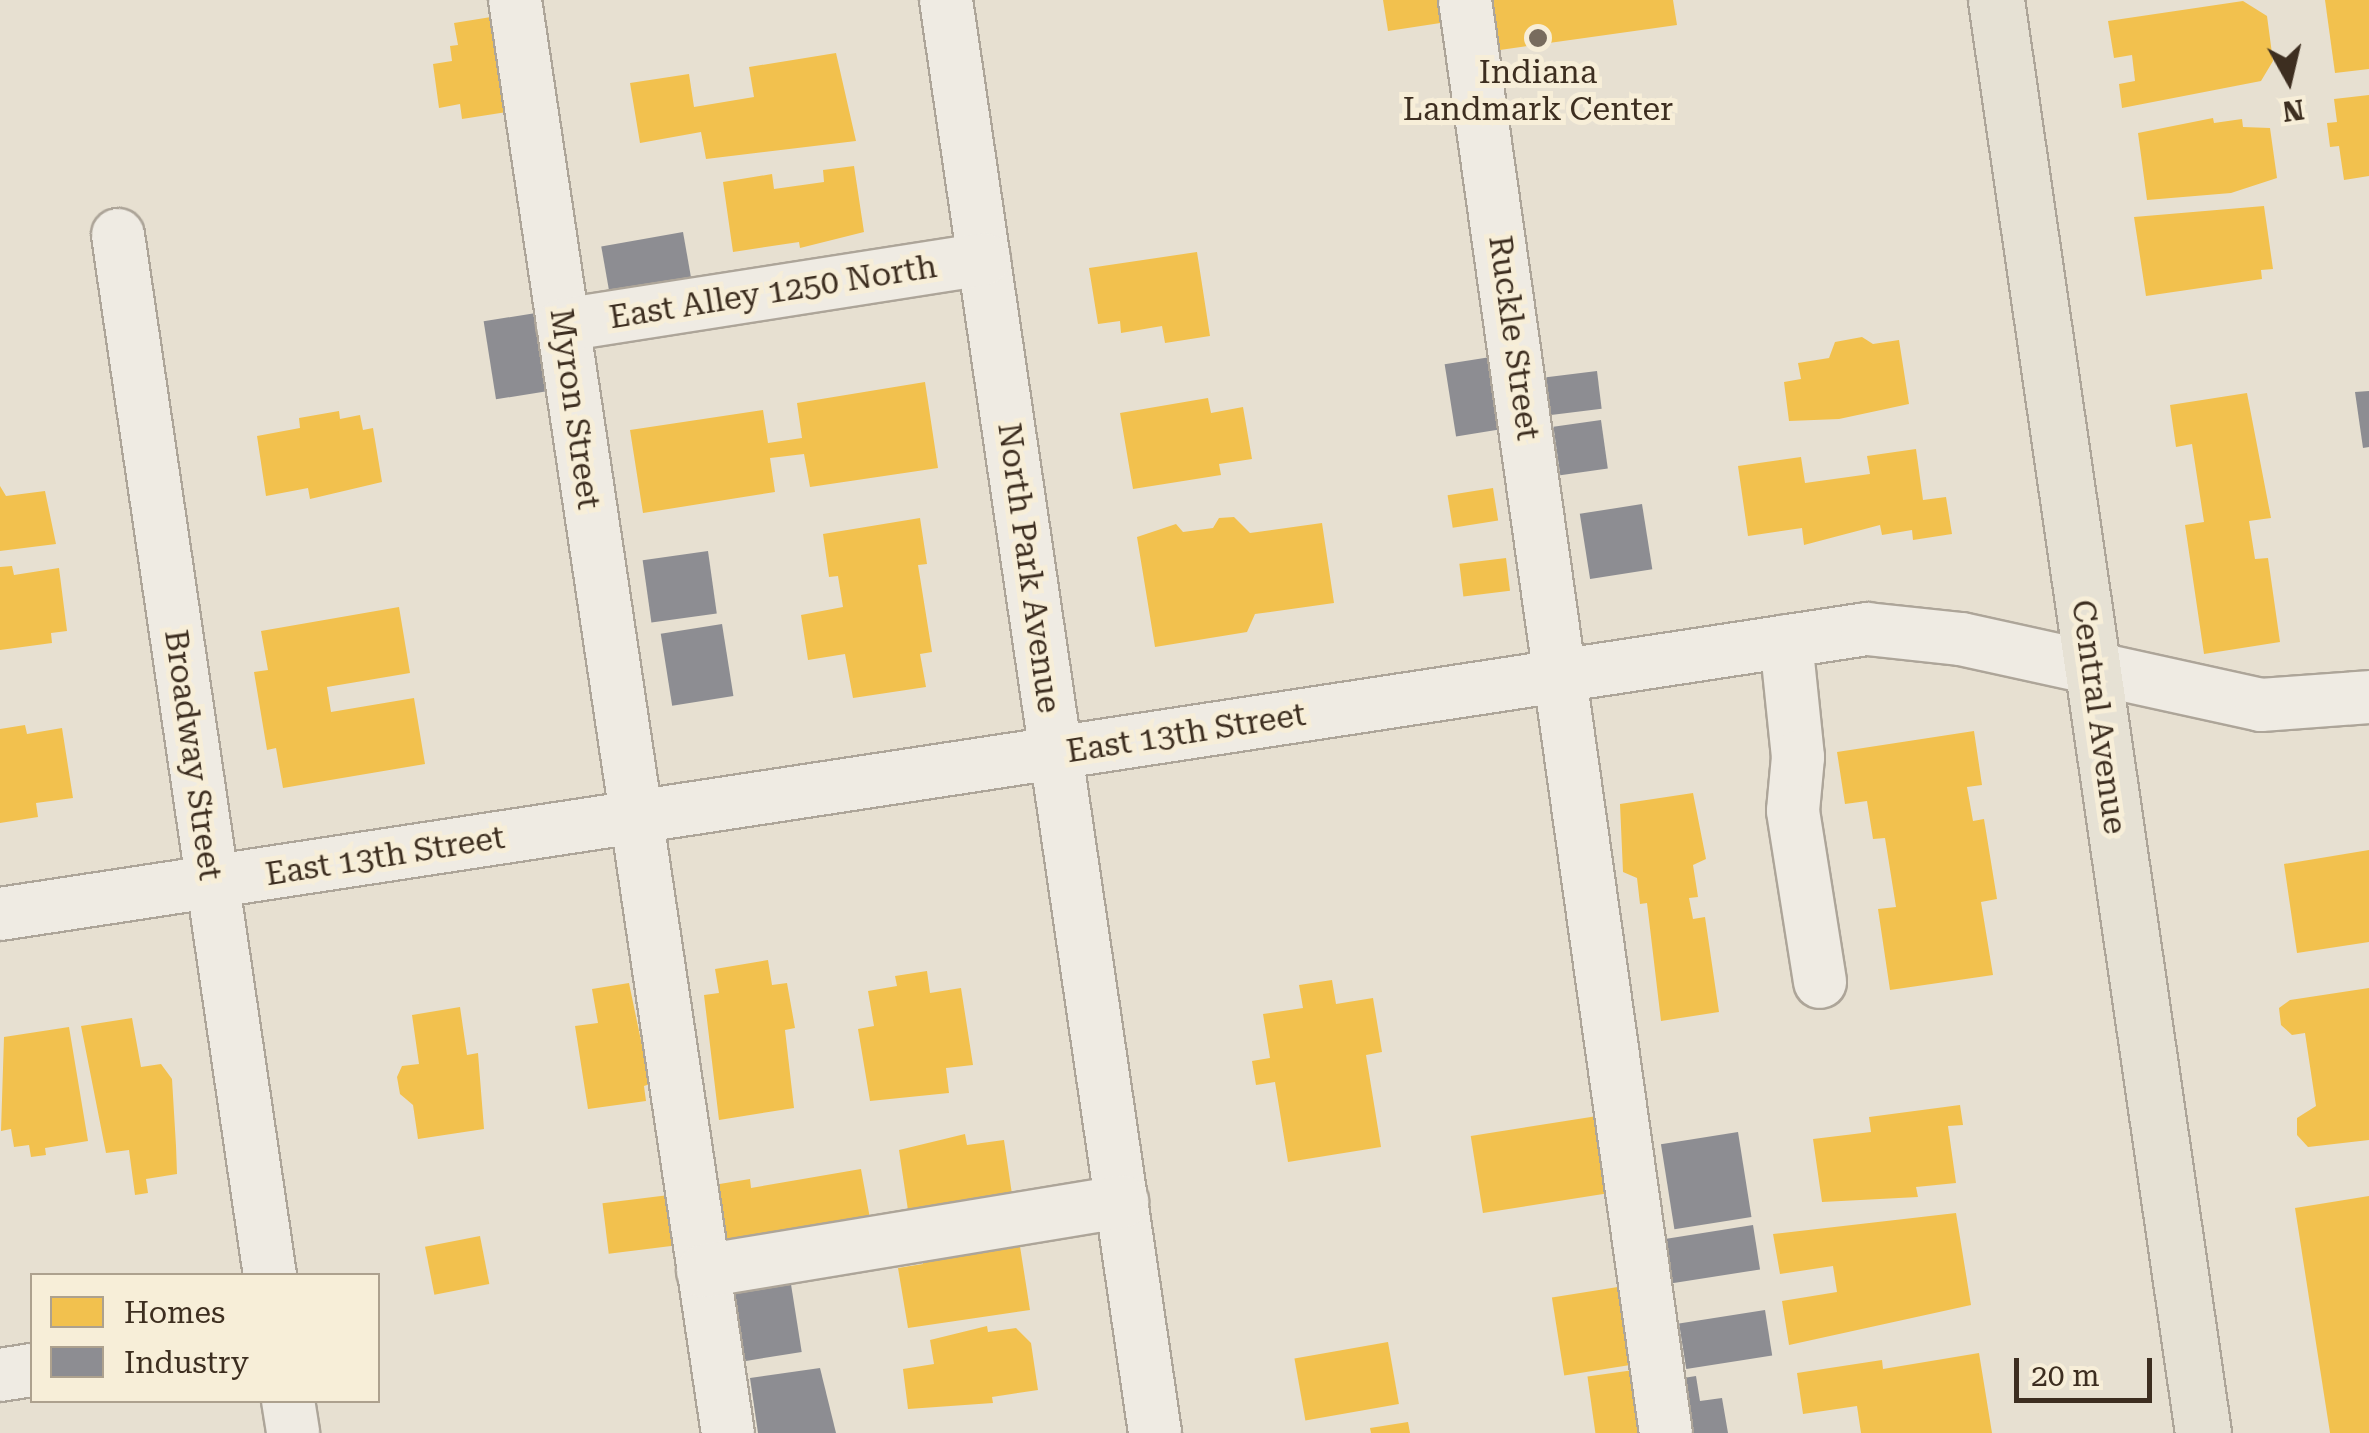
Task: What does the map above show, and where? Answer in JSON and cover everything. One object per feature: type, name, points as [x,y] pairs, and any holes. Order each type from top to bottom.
[{"type":"main road","name":"Central Avenue","points":[[1996,0],[2203,1433]]},
{"type":"street","name":"Myron Street","points":[[515,0],[728,1433]]},
{"type":"street","name":"North Park Avenue","points":[[946,0],[1155,1433]]},
{"type":"street","name":"Ruckle Street","points":[[1465,0],[1563,676],[1666,1433]]},
{"type":"street","name":"Broadway Street","points":[[118,235],[270,1273]]},
{"type":"street","name":"East Alley 1250 North","points":[[562,325],[984,259]]},
{"type":"street","name":"East 13th Street","points":[[0,914],[1786,641],[1894,629],[2261,705],[2369,697]]},
{"type":"street","points":[[1786,641],[1798,757],[1792,811],[1820,982]]},
{"type":"street","points":[[703,1271],[1122,1202]]},
{"type":"street","points":[[0,1375],[30,1370]]},
{"type":"street","points":[[288,1403],[293,1433]]},
{"type":"building: Homes","points":[[1383,0],[1444,0],[1447,22],[1388,31]]},
{"type":"building: Homes","name":"Indiana Landmark Center","points":[[1484,0],[1673,0],[1677,25],[1493,51]]},
{"type":"building: Homes","points":[[2325,0],[2369,0],[2369,69],[2335,73]]},
{"type":"building: Homes","points":[[2243,1],[2267,16],[2273,61],[2261,81],[2122,108],[2119,84],[2135,81],[2132,55],[2114,58],[2108,21]]},
{"type":"building: Homes","points":[[491,17],[519,110],[462,119],[460,104],[439,108],[433,64],[452,61],[450,46],[458,45],[454,23]]},
{"type":"building: Homes","points":[[836,53],[856,141],[706,159],[701,132],[640,143],[630,83],[689,74],[694,107],[754,97],[749,67]]},
{"type":"building: Homes","points":[[2369,95],[2369,176],[2344,180],[2339,146],[2330,147],[2327,123],[2337,122],[2334,99]]},
{"type":"building: Homes","points":[[2213,118],[2214,123],[2242,119],[2243,127],[2270,128],[2277,178],[2231,193],[2147,200],[2138,133]]},
{"type":"building: Homes","points":[[854,166],[864,232],[800,248],[799,242],[733,252],[723,182],[772,174],[774,189],[824,182],[823,170]]},
{"type":"building: Homes","points":[[2264,206],[2273,269],[2261,270],[2262,279],[2146,296],[2134,217]]},
{"type":"building: Homes","points":[[1197,252],[1210,336],[1165,343],[1162,326],[1121,333],[1120,321],[1098,324],[1089,268]]},
{"type":"building: Homes","points":[[1862,337],[1873,344],[1899,340],[1909,404],[1839,419],[1789,421],[1784,382],[1801,379],[1798,363],[1829,358],[1835,342]]},
{"type":"building: Homes","points":[[925,382],[938,468],[810,487],[804,454],[770,458],[775,492],[643,513],[630,430],[763,410],[768,443],[802,438],[797,403]]},
{"type":"building: Homes","points":[[2247,393],[2271,518],[2249,521],[2255,559],[2268,558],[2280,642],[2204,654],[2185,525],[2204,522],[2192,444],[2176,447],[2170,405]]},
{"type":"building: Homes","points":[[1208,398],[1211,413],[1243,407],[1252,459],[1219,464],[1221,475],[1133,489],[1120,413]]},
{"type":"building: Homes","points":[[339,411],[340,419],[360,415],[363,430],[373,428],[382,482],[310,499],[308,488],[266,496],[257,436],[300,428],[299,418]]},
{"type":"building: Homes","points":[[1916,449],[1923,500],[1946,497],[1952,534],[1913,540],[1912,530],[1882,535],[1880,525],[1804,545],[1802,528],[1748,536],[1738,466],[1801,457],[1805,483],[1870,474],[1867,456]]},
{"type":"building: Homes","points":[[0,486],[6,496],[45,491],[56,544],[0,551]]},
{"type":"building: Homes","points":[[1493,488],[1498,521],[1453,528],[1448,495]]},
{"type":"building: Homes","points":[[1234,517],[1250,533],[1322,523],[1334,603],[1255,614],[1247,632],[1155,647],[1137,537],[1176,524],[1183,532],[1213,528],[1219,518]]},
{"type":"building: Homes","points":[[920,518],[927,564],[918,565],[932,652],[920,654],[926,687],[853,698],[845,654],[808,660],[801,615],[843,607],[838,576],[829,577],[823,534]]},
{"type":"building: Homes","points":[[1506,558],[1510,591],[1463,596],[1459,564]]},
{"type":"building: Homes","points":[[12,566],[14,575],[59,568],[67,631],[51,633],[52,643],[0,650],[0,567]]},
{"type":"building: Homes","points":[[399,607],[410,673],[327,687],[331,712],[414,698],[425,764],[283,788],[276,748],[267,750],[254,672],[268,670],[261,631]]},
{"type":"building: Homes","points":[[25,725],[27,734],[62,728],[73,798],[36,803],[38,817],[0,823],[0,729]]},
{"type":"building: Homes","points":[[1974,731],[1982,785],[1967,787],[1973,821],[1984,819],[1997,899],[1981,902],[1993,975],[1890,990],[1878,909],[1896,907],[1885,838],[1873,839],[1867,801],[1845,804],[1837,752]]},
{"type":"building: Homes","points":[[1693,793],[1706,859],[1693,865],[1698,897],[1689,898],[1693,919],[1705,917],[1719,1012],[1661,1021],[1647,903],[1640,904],[1637,878],[1623,872],[1620,804]]},
{"type":"building: Homes","points":[[2369,850],[2369,942],[2297,953],[2284,864]]},
{"type":"building: Homes","points":[[768,960],[772,985],[787,983],[795,1028],[785,1030],[794,1108],[719,1120],[704,995],[719,993],[715,969]]},
{"type":"building: Homes","points":[[927,971],[930,993],[961,988],[973,1065],[946,1068],[949,1093],[870,1101],[858,1029],[874,1026],[868,991],[897,986],[895,976]]},
{"type":"building: Homes","points":[[1332,980],[1336,1004],[1373,998],[1382,1052],[1366,1055],[1381,1147],[1288,1162],[1275,1082],[1256,1085],[1252,1061],[1270,1058],[1263,1014],[1303,1008],[1299,985]]},
{"type":"building: Homes","points":[[629,983],[650,1084],[644,1086],[646,1101],[588,1109],[575,1026],[598,1023],[592,989]]},
{"type":"building: Homes","points":[[2369,988],[2369,1140],[2308,1147],[2297,1135],[2297,1118],[2316,1106],[2305,1033],[2292,1035],[2281,1025],[2279,1008],[2290,1000]]},
{"type":"building: Homes","points":[[460,1007],[467,1055],[478,1053],[484,1129],[418,1139],[413,1105],[400,1094],[397,1077],[402,1066],[419,1064],[412,1015]]},
{"type":"building: Homes","points":[[132,1018],[141,1067],[161,1064],[172,1079],[177,1174],[146,1179],[148,1193],[135,1195],[129,1150],[106,1153],[81,1026]]},
{"type":"building: Homes","points":[[69,1027],[88,1141],[45,1148],[46,1155],[31,1157],[29,1145],[14,1147],[11,1129],[1,1131],[4,1037]]},
{"type":"building: Homes","points":[[1960,1105],[1963,1125],[1948,1126],[1956,1183],[1916,1187],[1918,1197],[1822,1202],[1813,1139],[1871,1132],[1869,1117]]},
{"type":"building: Homes","points":[[1610,1114],[1622,1191],[1483,1213],[1471,1136]]},
{"type":"building: Homes","points":[[965,1134],[967,1145],[1004,1140],[1013,1201],[909,1217],[899,1150]]},
{"type":"building: Homes","points":[[861,1169],[871,1224],[713,1252],[701,1187],[750,1179],[751,1188]]},
{"type":"building: Homes","points":[[669,1195],[675,1246],[609,1254],[602,1203]]},
{"type":"building: Homes","points":[[2369,1196],[2369,1433],[2330,1433],[2295,1208]]},
{"type":"building: Homes","points":[[1956,1213],[1971,1305],[1789,1345],[1782,1301],[1837,1292],[1833,1266],[1780,1274],[1773,1234]]},
{"type":"building: Homes","points":[[480,1236],[489,1284],[434,1295],[425,1247]]},
{"type":"building: Homes","points":[[1019,1240],[1030,1310],[908,1328],[898,1268],[923,1264],[922,1255]]},
{"type":"building: Homes","points":[[1624,1286],[1636,1364],[1564,1375],[1552,1297]]},
{"type":"building: Homes","points":[[987,1326],[988,1332],[1016,1328],[1031,1343],[1038,1390],[992,1397],[993,1403],[908,1409],[903,1369],[934,1364],[930,1340]]},
{"type":"building: Homes","points":[[1388,1342],[1399,1404],[1305,1421],[1294,1358]]},
{"type":"building: Homes","points":[[1979,1353],[1992,1433],[1861,1433],[1857,1406],[1803,1414],[1797,1373],[1882,1360],[1883,1369]]},
{"type":"building: Homes","points":[[1634,1370],[1643,1433],[1595,1433],[1587,1377]]},
{"type":"building: Homes","points":[[1408,1422],[1410,1433],[1371,1433],[1370,1428]]},
{"type":"building: Industry","points":[[683,232],[692,281],[610,296],[601,246]]},
{"type":"building: Industry","points":[[536,313],[548,391],[496,399],[484,321]]},
{"type":"building: Industry","points":[[1497,356],[1508,428],[1456,436],[1445,364]]},
{"type":"building: Industry","points":[[1597,371],[1602,409],[1551,415],[1546,377]]},
{"type":"building: Industry","points":[[2369,391],[2369,447],[2363,448],[2355,392]]},
{"type":"building: Industry","points":[[1601,420],[1608,469],[1560,475],[1553,427]]},
{"type":"building: Industry","points":[[1642,504],[1652,569],[1590,579],[1580,514]]},
{"type":"building: Industry","points":[[708,551],[717,613],[651,623],[643,560]]},
{"type":"building: Industry","points":[[722,624],[733,696],[672,706],[661,634]]},
{"type":"building: Industry","points":[[1738,1132],[1751,1217],[1674,1229],[1661,1144]]},
{"type":"building: Industry","points":[[1753,1225],[1760,1269],[1672,1283],[1665,1239]]},
{"type":"building: Industry","points":[[790,1278],[802,1352],[744,1361],[733,1287]]},
{"type":"building: Industry","points":[[1765,1310],[1772,1355],[1686,1369],[1679,1324]]},
{"type":"building: Industry","points":[[820,1368],[836,1433],[758,1433],[750,1378]]},
{"type":"building: Industry","points":[[1696,1376],[1700,1401],[1722,1398],[1728,1433],[1686,1433],[1677,1379]]},
{"type":"place","name":"Indiana Landmark Center","points":[[1538,38]]}]
